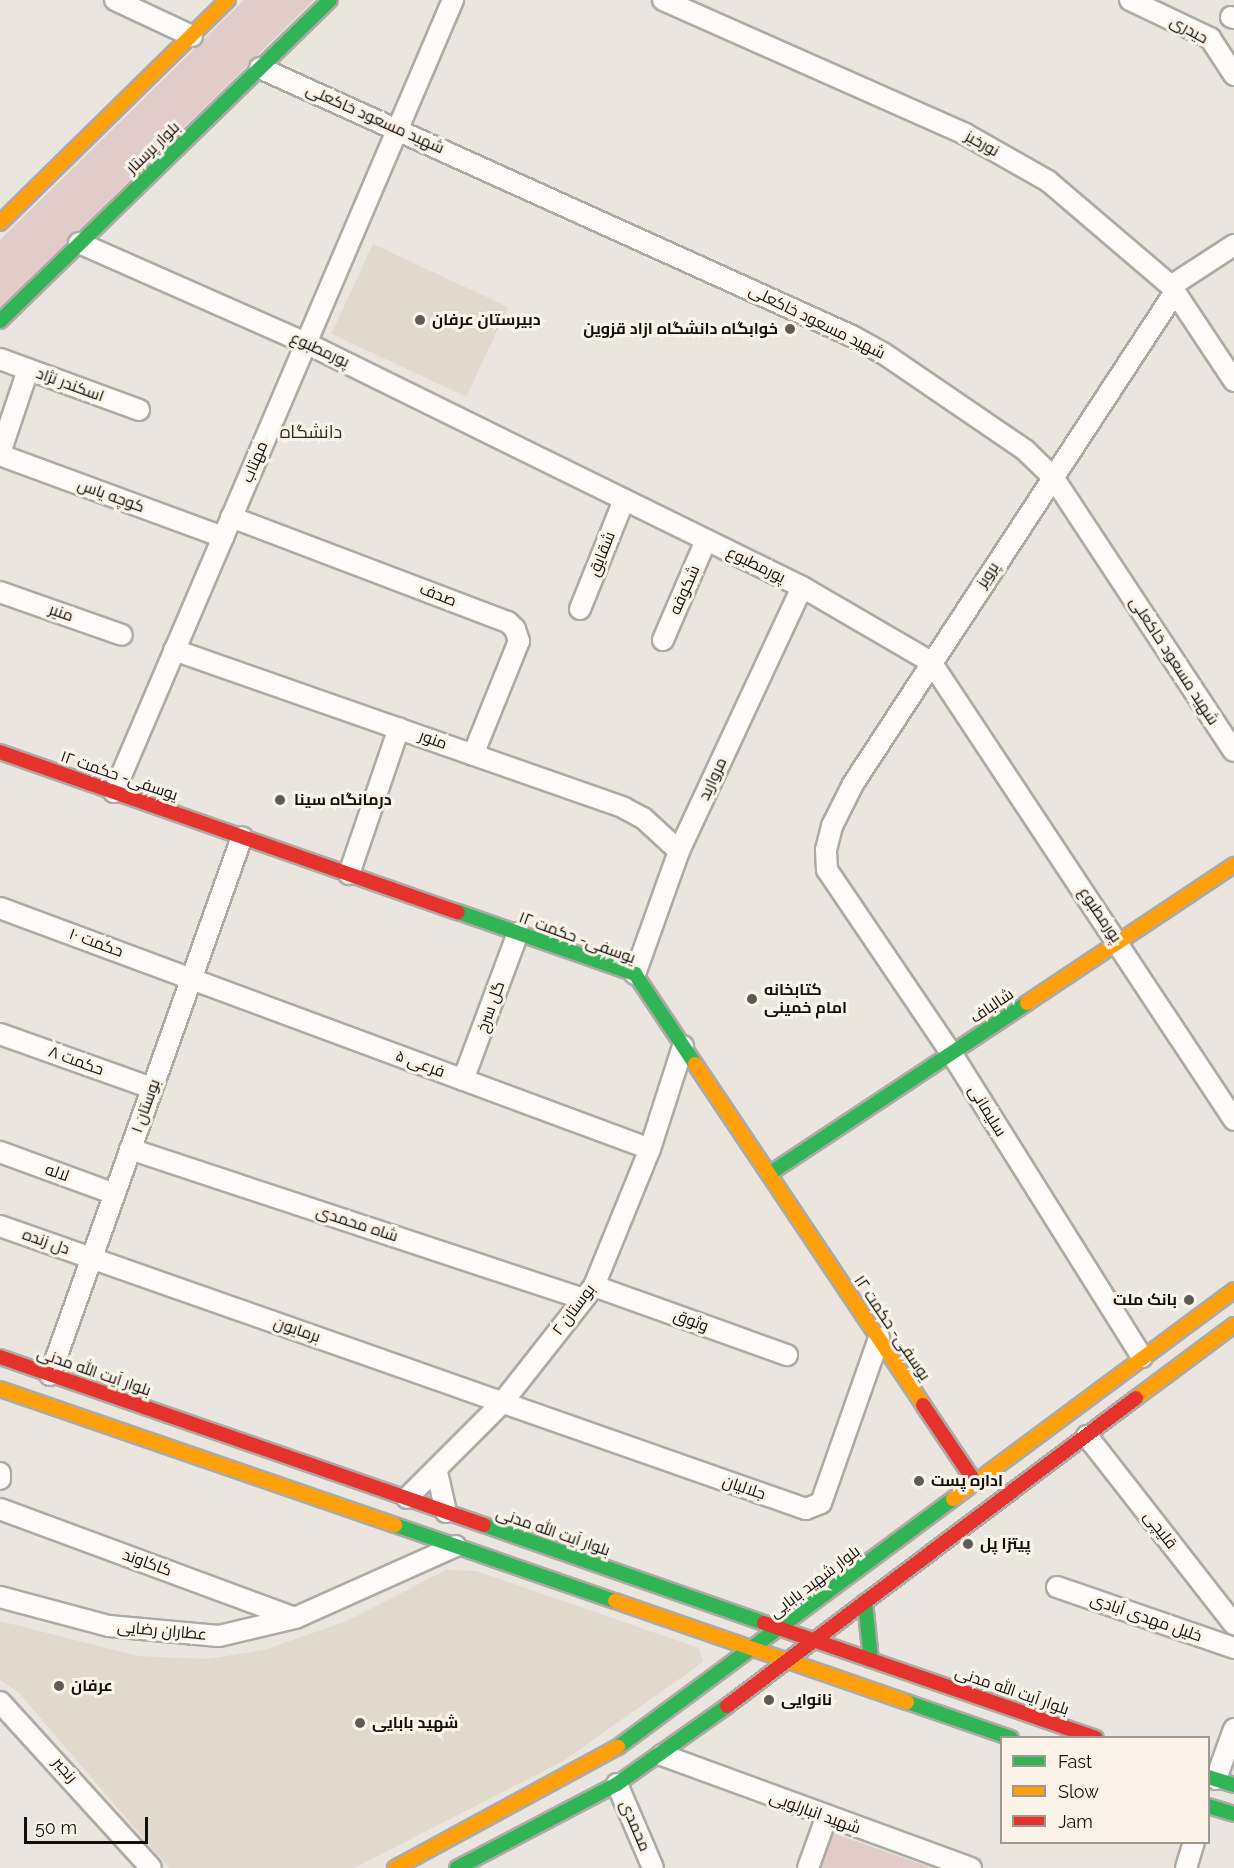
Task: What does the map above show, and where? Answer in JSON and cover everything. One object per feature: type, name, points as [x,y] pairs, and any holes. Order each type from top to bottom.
[{"type":"street","points":[[115,0],[192,36]]},
{"type":"street","points":[[0,223],[9,203],[192,36],[228,0]]},
{"type":"street","name":"بلوار پرستار","points":[[0,321],[330,0]]},
{"type":"street","name":"مهتاب","points":[[114,792],[453,0]]},
{"type":"street","name":"نورخیز","points":[[663,0],[975,140],[1048,182],[1173,289],[1234,381]]},
{"type":"street","name":"حیدری","points":[[1130,0],[1210,38],[1234,75]]},
{"type":"street","name":"شهید مسعود خاکعلی","points":[[260,68],[398,128],[852,336],[883,353],[1025,450],[1053,477],[1234,751]]},
{"type":"street","name":"پورمطبوع","points":[[79,243],[306,343],[802,587],[931,662],[1234,1120]]},
{"type":"street","name":"پرویز","points":[[827,870],[826,850],[838,815],[931,662],[1173,289],[1234,245]]},
{"type":"street","name":"اسکندر نژاد","points":[[0,359],[139,410]]},
{"type":"street","points":[[0,454],[28,370]]},
{"type":"street","name":"کوچه یاس","points":[[0,454],[223,537]]},
{"type":"street","name":"شقایق","points":[[580,609],[624,500]]},
{"type":"street","name":"صدف","points":[[231,517],[508,622],[515,629],[519,641],[474,755]]},
{"type":"street","name":"شکوفه","points":[[663,640],[706,540]]},
{"type":"street","name":"مروارید","points":[[635,974],[679,851],[802,587]]},
{"type":"street","name":"منیر","points":[[0,592],[122,635]]},
{"type":"street","name":"منور","points":[[174,650],[624,808],[643,818],[679,851]]},
{"type":"street","points":[[349,874],[399,728]]},
{"type":"street","name":"یوسفی- حکمت ۱۲","points":[[0,752],[635,974],[975,1482]]},
{"type":"street","name":"بوستان ۱","points":[[50,1374],[242,837]]},
{"type":"street","name":"شالباف","points":[[769,1174],[1234,865]]},
{"type":"street","name":"سلیمانی","points":[[827,870],[951,1053],[1142,1357]]},
{"type":"street","name":"حکمت ۱۰","points":[[0,908],[191,979]]},
{"type":"street","name":"گل سرخ","points":[[463,1080],[518,933]]},
{"type":"street","name":"فرعی ۵","points":[[191,979],[650,1149]]},
{"type":"street","name":"حکمت ۸","points":[[0,1034],[152,1088]]},
{"type":"street","name":"بوستان ۲","points":[[407,1498],[437,1472],[502,1403],[589,1293],[650,1149],[683,1046]]},
{"type":"street","name":"شاه محمدی","points":[[130,1149],[589,1293]]},
{"type":"street","name":"لاله","points":[[0,1152],[115,1194]]},
{"type":"street","name":"دل زنده","points":[[0,1226],[92,1258]]},
{"type":"street","name":"برمایون","points":[[92,1258],[502,1403]]},
{"type":"street","name":"بلوار شهید بابایی","points":[[395,1868],[603,1757],[754,1649],[1234,1290]]},
{"type":"street","name":"وثوق","points":[[589,1293],[787,1355]]},
{"type":"street","points":[[457,1868],[617,1784],[662,1755],[788,1661],[812,1639],[1234,1325]]},
{"type":"street","name":"جلالیان","points":[[502,1403],[806,1509],[815,1508],[821,1503],[879,1338]]},
{"type":"street","name":"بلوار آیت الله مدنی","points":[[0,1357],[1093,1736]]},
{"type":"street","points":[[0,1389],[1008,1736]]},
{"type":"street","points":[[211,1462],[221,1434]]},
{"type":"street","name":"قلیچی","points":[[1087,1436],[1234,1624]]},
{"type":"street","points":[[437,1472],[446,1512]]},
{"type":"street","points":[[0,1473],[0,1479]]},
{"type":"street","name":"کاکاوند","points":[[0,1509],[294,1618]]},
{"type":"street","points":[[394,1573],[411,1545],[397,1526]]},
{"type":"street","name":"عطاران رضایی","points":[[0,1597],[108,1626],[219,1636],[294,1618],[456,1546]]},
{"type":"street","name":"خلیل مهدی آبادی","points":[[1057,1587],[1234,1648]]},
{"type":"street","points":[[667,1619],[679,1604],[677,1592]]},
{"type":"street","points":[[864,1602],[871,1660]]},
{"type":"street","points":[[712,1635],[722,1652],[724,1669]]},
{"type":"street","points":[[902,1700],[900,1690],[911,1673]]},
{"type":"street","name":"رنجبر","points":[[0,1702],[151,1868]]},
{"type":"street","points":[[1220,1780],[1234,1729]]},
{"type":"street","name":"شهید انبارلویی","points":[[662,1755],[826,1818],[970,1868]]},
{"type":"street","name":"محمدی","points":[[617,1784],[653,1868]]},
{"type":"street","points":[[1210,1806],[1234,1814]]},
{"type":"street","points":[[808,1868],[826,1818]]},
{"type":"street","points":[[1186,1868],[1193,1844]]},
{"type":"shaded area","points":[[244,0],[314,0],[0,307],[0,240]]},
{"type":"shaded area","name":"دبیرستان عرفان","points":[[373,244],[508,307],[466,397],[331,334]]},
{"type":"shaded area","name":"شهید بابایی","points":[[446,1570],[476,1571],[699,1648],[703,1662],[565,1760],[354,1868],[169,1868],[19,1693],[0,1680],[0,1621],[138,1656],[207,1659],[264,1650],[347,1621]]},
{"type":"shaded area","points":[[830,1832],[932,1868],[817,1868]]},
{"type":"traffic: fast","points":[[0,321],[330,0]]},
{"type":"traffic: fast","points":[[458,912],[635,974],[695,1064]]},
{"type":"traffic: fast","points":[[769,1174],[1027,1003]]},
{"type":"traffic: fast","points":[[618,1747],[953,1499]]},
{"type":"traffic: fast","points":[[395,1525],[615,1601]]},
{"type":"traffic: fast","points":[[484,1525],[764,1623]]},
{"type":"traffic: fast","points":[[865,1602],[871,1660]]},
{"type":"traffic: fast","points":[[907,1702],[1005,1736]]},
{"type":"traffic: fast","points":[[457,1868],[617,1784],[727,1706]]},
{"type":"traffic: fast","points":[[1210,1778],[1234,1785]]},
{"type":"traffic: fast","points":[[1210,1807],[1234,1814]]},
{"type":"traffic: slow","points":[[0,223],[228,0]]},
{"type":"traffic: slow","points":[[1027,1003],[1234,865]]},
{"type":"traffic: slow","points":[[695,1064],[923,1405]]},
{"type":"traffic: slow","points":[[953,1499],[1234,1290]]},
{"type":"traffic: slow","points":[[1136,1398],[1234,1325]]},
{"type":"traffic: slow","points":[[0,1389],[395,1525]]},
{"type":"traffic: slow","points":[[615,1601],[907,1702]]},
{"type":"traffic: slow","points":[[395,1868],[618,1747]]},
{"type":"traffic: jam","points":[[0,752],[458,912]]},
{"type":"traffic: jam","points":[[0,1357],[484,1525]]},
{"type":"traffic: jam","points":[[727,1706],[1136,1398]]},
{"type":"traffic: jam","points":[[923,1405],[975,1482]]},
{"type":"traffic: jam","points":[[764,1623],[1090,1736]]},
{"type":"place","name":"دبیرستان عرفان","points":[[420,320]]},
{"type":"place","name":"خوابگاه دانشگاه ازاد قزوین","points":[[790,329]]},
{"type":"place","name":"درمانگاه سینا","points":[[280,800]]},
{"type":"place","name":"کتابخانه امام خمینی","points":[[752,999]]},
{"type":"place","name":"بانک ملت","points":[[1189,1300]]},
{"type":"place","name":"اداره پست","points":[[919,1481]]},
{"type":"place","name":"پیتزا پل","points":[[968,1544]]},
{"type":"place","name":"عرفان","points":[[59,1686]]},
{"type":"place","name":"نانوایی","points":[[769,1700]]},
{"type":"place","name":"شهید بابایی","points":[[360,1723]]},
{"type":"district","name":"دانشگاه","points":[[311,432]]}]
